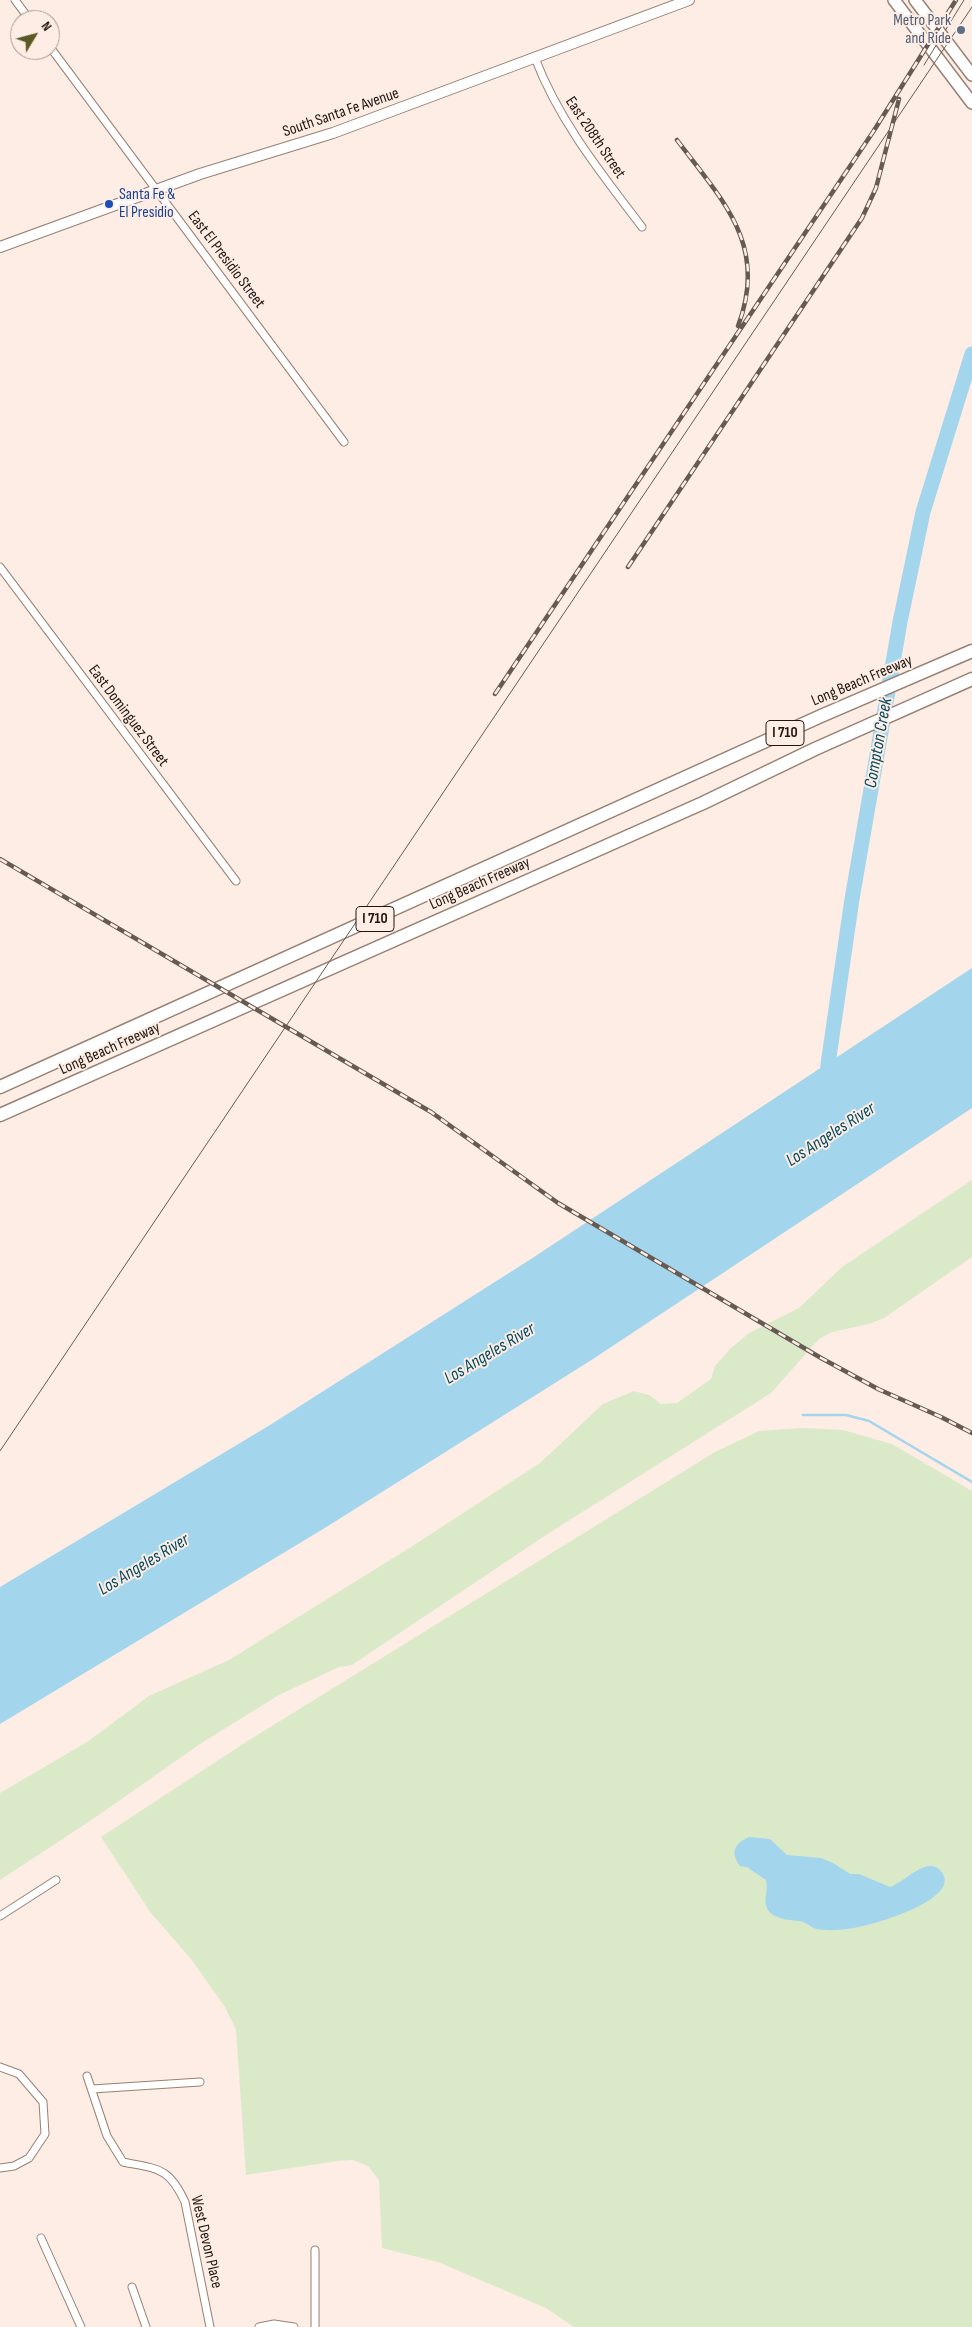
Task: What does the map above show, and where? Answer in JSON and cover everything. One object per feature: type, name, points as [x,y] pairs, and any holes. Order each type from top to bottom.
[{"type":"highway","name":"Long Beach Freeway","points":[[0,1087],[821,716],[972,651]]},
{"type":"highway","name":"Long Beach Freeway","points":[[0,1116],[703,803],[815,749],[972,679]]},
{"type":"highway","points":[[942,692],[972,686]]},
{"type":"main road","name":"South Santa Fe Avenue","points":[[0,247],[157,189],[333,133],[688,0]]},
{"type":"main road","points":[[894,0],[972,103]]},
{"type":"main road","points":[[915,0],[972,75]]},
{"type":"street","name":"East 208th Street","points":[[535,58],[552,100],[567,124],[642,227]]},
{"type":"street","name":"East El Presidio Street","points":[[60,60],[344,442]]},
{"type":"street","name":"East Dominguez Street","points":[[0,567],[236,881]]},
{"type":"street","points":[[0,1916],[56,1880]]},
{"type":"street","points":[[0,2067],[19,2074],[43,2102],[45,2134],[29,2158],[14,2166],[0,2168]]},
{"type":"street","name":"West Devon Place","points":[[87,2076],[107,2136],[123,2162],[162,2170],[176,2182],[185,2202],[210,2327]]},
{"type":"street","points":[[92,2089],[200,2082]]},
{"type":"street","points":[[41,2238],[81,2327]]},
{"type":"street","points":[[315,2250],[315,2327]]},
{"type":"street","points":[[132,2287],[146,2327]]},
{"type":"street","points":[[259,2327],[274,2324],[294,2327]]},
{"type":"green space","points":[[972,1180],[972,1257],[884,1318],[869,1324],[832,1332],[819,1339],[771,1393],[546,1535],[352,1665],[339,1667],[279,1695],[200,1744],[90,1821],[0,1880],[0,1793],[87,1742],[149,1696],[229,1660],[411,1547],[540,1463],[603,1404],[634,1391],[649,1395],[661,1404],[677,1403],[711,1379],[715,1366],[730,1349],[749,1333],[799,1308],[842,1267]]},
{"type":"green space","points":[[803,1428],[843,1430],[892,1444],[972,1491],[972,2327],[574,2327],[546,2308],[438,2262],[382,2248],[379,2180],[368,2166],[353,2160],[337,2161],[246,2175],[236,2030],[225,2007],[191,1959],[151,1913],[101,1837],[246,1742],[715,1452],[759,1431]]},
{"type":"water","name":"Los Angeles River","points":[[972,968],[972,1108],[593,1359],[328,1526],[0,1724],[0,1587],[270,1425],[531,1259]]},
{"type":"water","points":[[749,1837],[770,1839],[787,1855],[821,1858],[850,1874],[859,1874],[890,1887],[928,1866],[940,1870],[945,1881],[940,1891],[928,1901],[892,1918],[847,1929],[817,1929],[803,1922],[779,1918],[768,1910],[766,1907],[766,1880],[747,1867],[740,1866],[735,1857],[734,1853],[737,1846]]},
{"type":"waterway","name":"Compton Creek","points":[[827,1084],[828,1064],[852,899],[900,622],[923,512],[972,354]]},
{"type":"waterway","points":[[803,1415],[846,1415],[869,1421],[972,1482]]},
{"type":"tram line","points":[[924,65],[964,0]]},
{"type":"tram line","points":[[0,1451],[972,7]]},
{"type":"railway","points":[[495,694],[873,132],[956,0]]},
{"type":"railway","points":[[628,567],[862,218],[876,188],[899,99]]},
{"type":"railway","points":[[677,140],[724,204],[736,225],[744,247],[748,271],[746,297],[738,326]]},
{"type":"railway","points":[[0,859],[431,1112],[558,1203],[821,1358],[878,1389],[972,1433]]},
{"type":"place","name":"Metro Park and Ride","points":[[961,30]]},
{"type":"place","name":"Santa Fe & El Presidio","points":[[109,204]]}]
